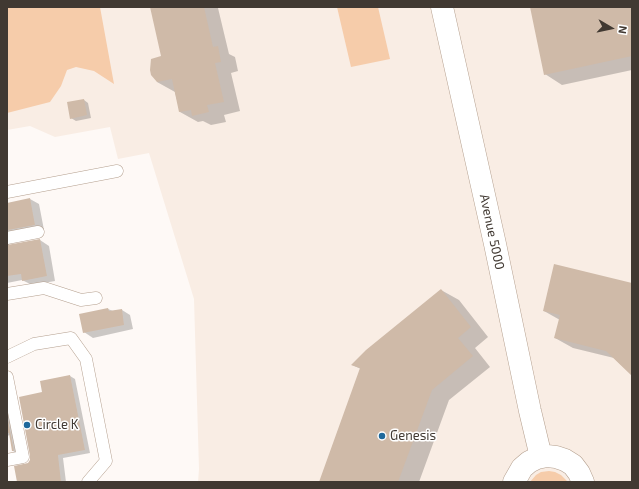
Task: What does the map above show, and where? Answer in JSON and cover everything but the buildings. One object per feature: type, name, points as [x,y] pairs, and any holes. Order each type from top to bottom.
[{"type":"street","name":"Avenue 5000","points":[[442,7],[541,457]]},
{"type":"street","points":[[514,482],[522,468],[529,462],[541,457],[556,457],[565,460],[573,465],[583,482]]},
{"type":"lane","points":[[7,192],[118,171]]},
{"type":"lane","points":[[7,238],[38,232]]},
{"type":"lane","points":[[7,294],[44,288],[81,300],[96,298]]},
{"type":"lane","points":[[7,357],[34,344],[71,338],[86,359],[106,461],[88,482]]},
{"type":"lane","points":[[7,377],[22,457],[7,460]]},
{"type":"shaded area","points":[[7,7],[632,7],[632,482],[198,482],[199,469],[194,299],[149,153],[118,159],[110,127],[55,137],[30,126],[7,130]]},
{"type":"shaded area","points":[[7,7],[100,7],[114,84],[94,71],[76,67],[67,70],[61,86],[50,102],[7,113]]},
{"type":"shaded area","points":[[337,7],[378,7],[390,59],[351,67]]},
{"type":"shaded area","points":[[549,471],[561,475],[568,482],[530,482],[541,472]]},
{"type":"place","name":"Circle K","points":[[27,425]]},
{"type":"place","name":"Genesis","points":[[382,436]]}]
